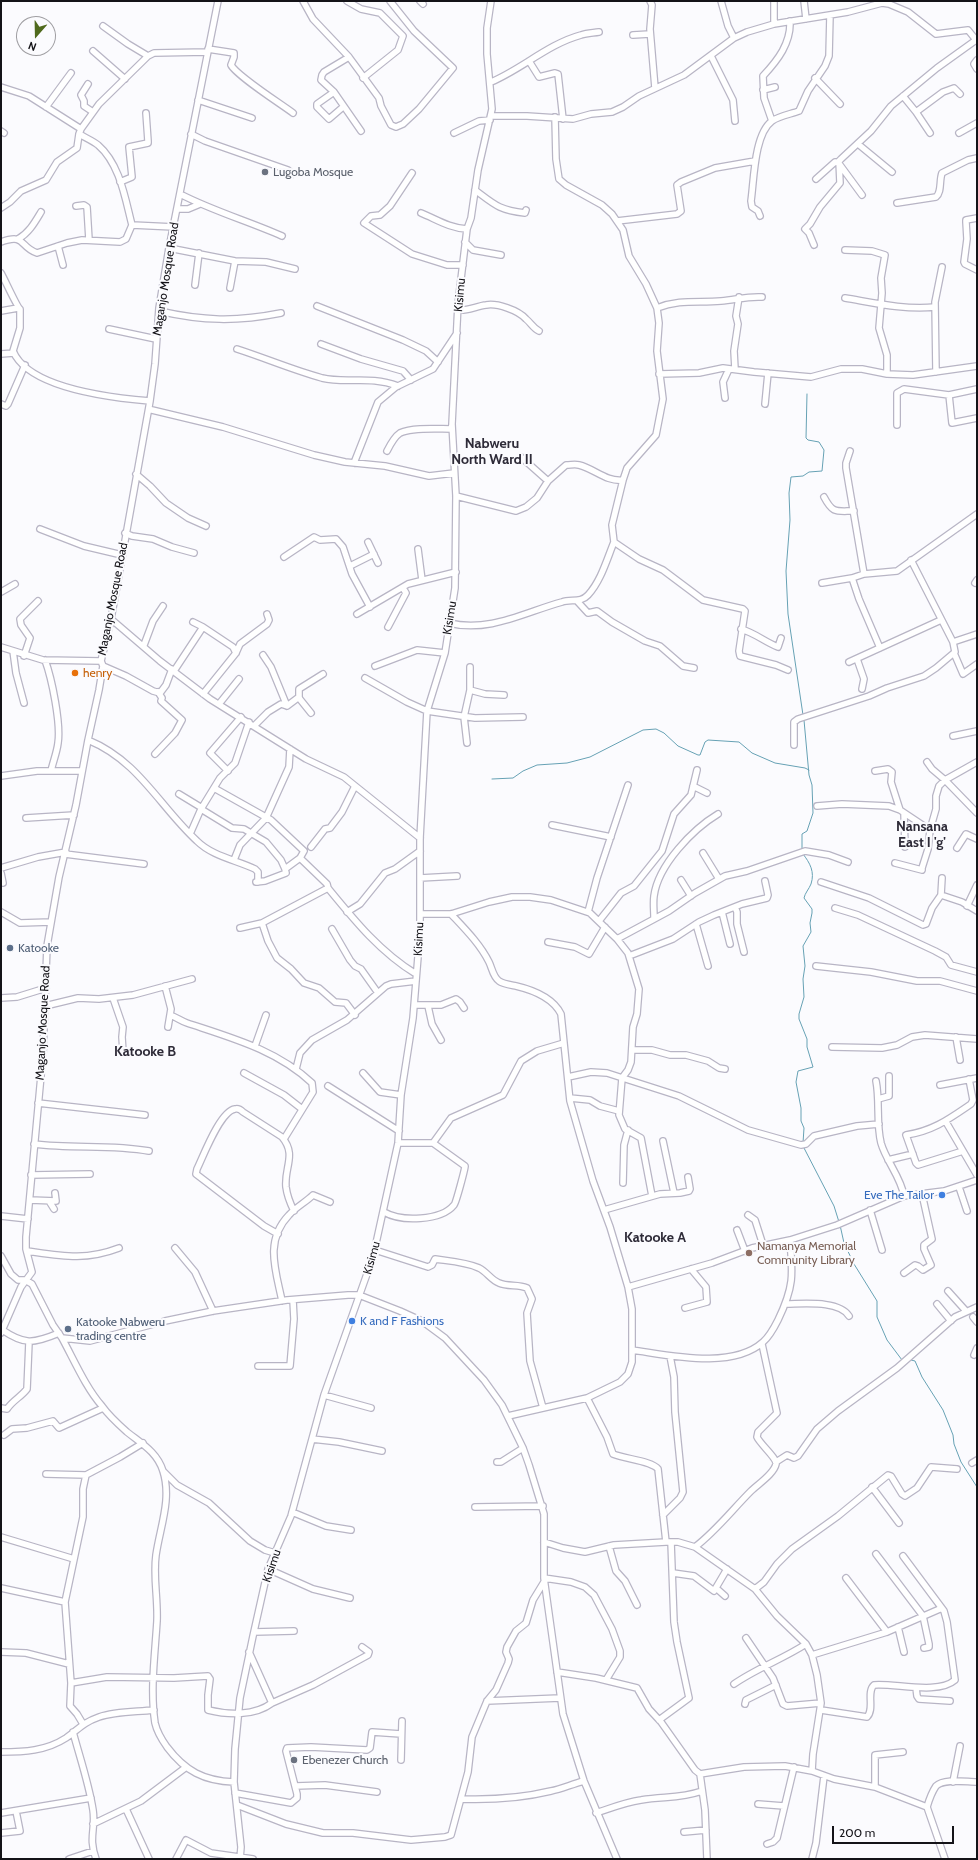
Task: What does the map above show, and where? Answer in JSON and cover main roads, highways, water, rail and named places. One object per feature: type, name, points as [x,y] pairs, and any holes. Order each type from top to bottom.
[{"type":"waterway","points":[[803,715],[788,614],[786,571],[790,520],[789,493],[791,477],[803,476],[809,472],[822,471],[824,450],[819,442],[808,440],[806,438],[807,394]]},
{"type":"waterway","points":[[802,849],[802,834],[807,831],[813,813],[812,785],[809,775],[804,720]]},
{"type":"waterway","points":[[492,779],[513,778],[523,771],[537,765],[567,763],[590,757],[643,730],[656,729],[664,733],[678,746],[698,755],[700,755],[705,742],[708,740],[739,742],[752,753],[775,763],[809,770]]},
{"type":"waterway","points":[[803,854],[810,864],[812,872],[811,884],[804,898],[812,909],[812,913],[810,923],[811,932],[803,946],[805,966],[803,979],[804,997],[799,1019],[807,1039],[807,1047],[813,1067],[798,1071],[796,1082],[801,1108],[801,1121],[804,1128],[803,1143]]},
{"type":"waterway","points":[[804,1148],[834,1206],[839,1222]]},
{"type":"waterway","points":[[840,1225],[844,1243],[854,1264],[877,1301],[877,1317],[887,1340],[902,1360]]},
{"type":"waterway","points":[[911,1360],[915,1361],[922,1377],[943,1410],[953,1435],[954,1444],[961,1462],[977,1487]]},
{"type":"place","name":"Lugoba Mosque","points":[[265,172]]},
{"type":"place","name":"henry","points":[[75,673]]},
{"type":"place","name":"Katooke","points":[[10,948]]},
{"type":"place","name":"Eve The Tailor","points":[[942,1195]]},
{"type":"place","name":"Namanya Memorial Community Library","points":[[749,1253]]},
{"type":"place","name":"K and F Fashions","points":[[352,1321]]},
{"type":"place","name":"Katooke Nabweru trading centre","points":[[68,1329]]},
{"type":"place","name":"Ebenezer Church","points":[[294,1760]]},
{"type":"district","name":"Nabweru North Ward II","points":[[492,452]]},
{"type":"district","name":"Nansana East I 'g'","points":[[922,836]]},
{"type":"district","name":"Katooke B","points":[[145,1052]]},
{"type":"district","name":"Katooke A","points":[[655,1238]]}]
